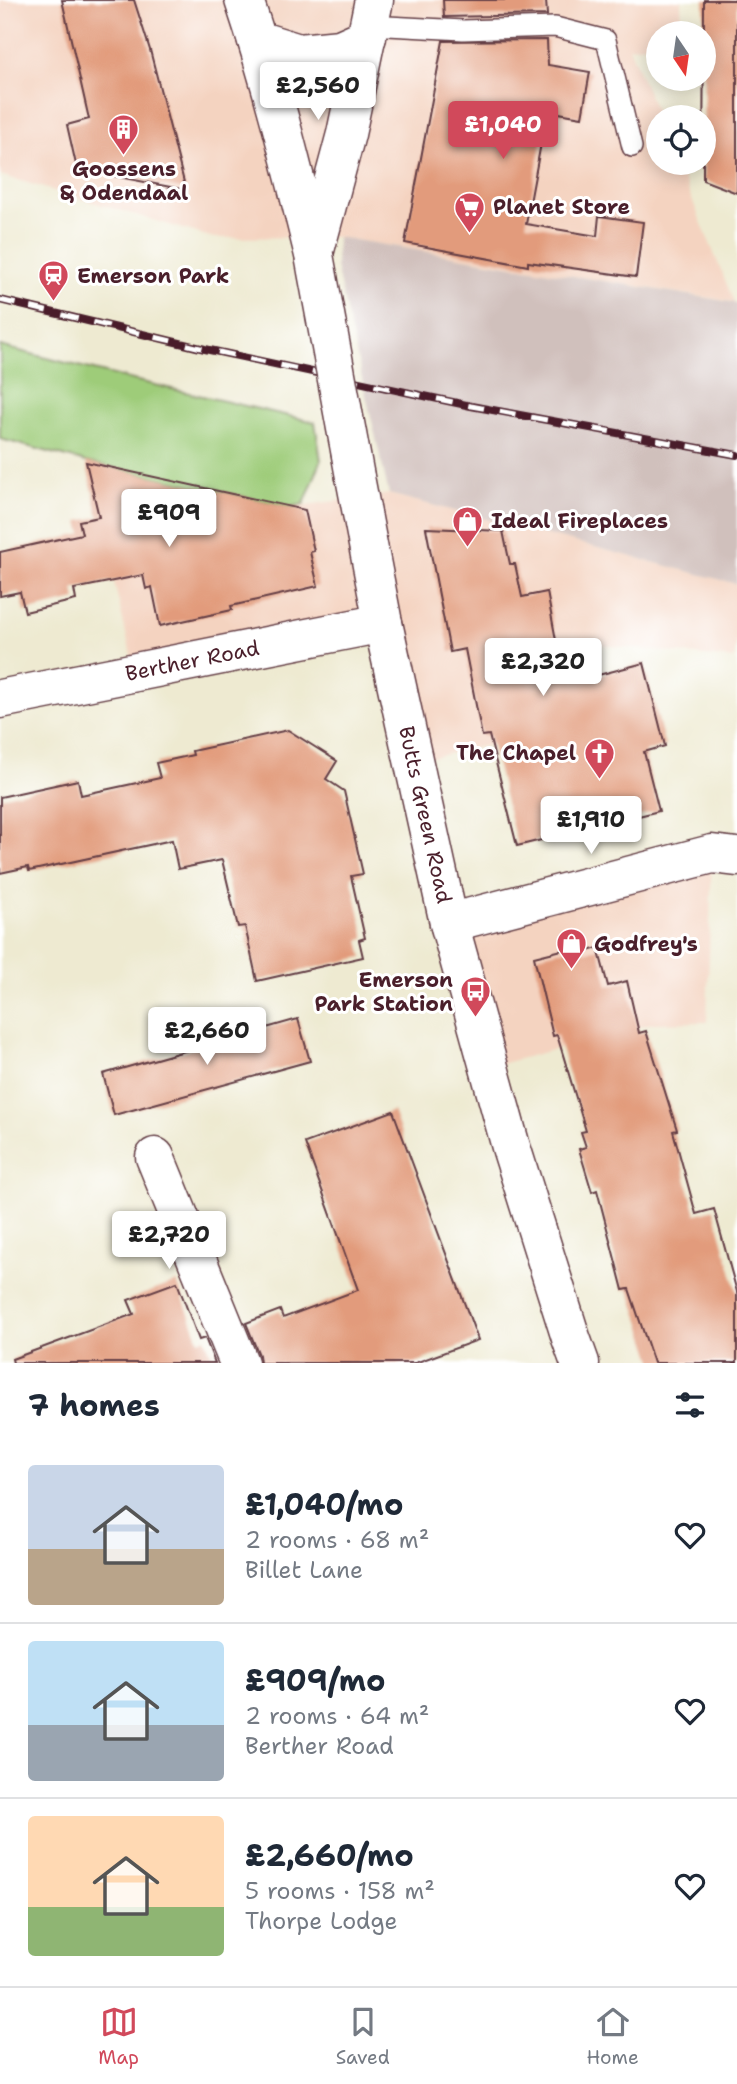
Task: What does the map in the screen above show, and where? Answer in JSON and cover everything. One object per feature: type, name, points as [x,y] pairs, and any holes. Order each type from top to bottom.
[{"type":"street","name":"Butts Green Road","points":[[244,0],[292,163],[314,256],[383,623],[449,923],[510,1147],[580,1363]]},
{"type":"street","points":[[257,40],[299,53],[340,49],[370,21]]},
{"type":"street","points":[[314,256],[346,134],[370,21]]},
{"type":"street","name":"Berther Road","points":[[0,699],[383,623]]},
{"type":"street","points":[[449,923],[712,854],[737,857]]},
{"type":"street","points":[[155,1157],[239,1363]]},
{"type":"lane","points":[[370,21],[463,30],[555,27],[606,40],[632,147]]},
{"type":"shaded area","points":[[0,0],[681,0],[682,21],[646,21],[646,45],[629,47],[653,105],[646,105],[646,175],[682,175],[734,302],[337,237],[214,238],[0,175]]},
{"type":"shaded area","points":[[337,237],[737,303],[737,584],[389,494],[336,267]]},
{"type":"shaded area","points":[[86,462],[291,507],[389,494],[737,584],[737,637],[734,659],[584,643],[599,722],[414,761],[383,623],[135,672]]},
{"type":"shaded area","points":[[712,854],[707,1022],[653,1023],[489,1067],[470,919]]},
{"type":"green space","points":[[0,346],[315,422],[321,461],[304,504],[291,507],[86,462],[0,439]]},
{"type":"building","points":[[62,0],[134,0],[150,50],[186,190],[77,169],[67,125],[89,119]]},
{"type":"building","points":[[443,0],[546,0],[547,15],[444,17]]},
{"type":"building","points":[[704,0],[737,0],[737,193],[703,180],[703,175],[716,175],[716,105],[703,105],[703,91],[716,91],[716,21],[704,21]]},
{"type":"building","points":[[547,40],[548,65],[590,72],[582,117],[547,111],[526,224],[597,236],[599,216],[643,222],[636,277],[528,262],[528,266],[405,243],[443,41]]},
{"type":"building","points":[[86,462],[305,510],[314,551],[310,552],[318,586],[231,606],[232,610],[160,626],[152,587],[146,589],[143,575],[74,589],[76,600],[25,612],[20,592],[0,596],[0,552],[82,534],[79,521],[99,517]]},
{"type":"building","points":[[426,528],[503,531],[510,564],[515,564],[522,597],[547,592],[558,651],[581,646],[587,678],[644,663],[665,746],[644,752],[659,811],[517,846],[489,735],[482,736],[465,649],[450,652]]},
{"type":"building","points":[[288,730],[337,761],[326,779],[344,791],[363,874],[351,876],[365,938],[359,940],[363,957],[257,981],[245,926],[238,927],[222,860],[178,869],[172,840],[29,871],[28,867],[0,873],[0,797],[78,780],[81,795],[160,778],[156,763],[193,755],[192,751]]},
{"type":"building","points":[[582,945],[584,952],[598,948],[608,986],[627,981],[639,1033],[646,1031],[677,1130],[673,1131],[696,1214],[714,1209],[737,1292],[737,1363],[654,1363],[629,1289],[623,1290],[597,1190],[592,1192],[579,1149],[586,1147],[581,1132],[586,1131],[557,1035],[553,1036],[534,957]]},
{"type":"building","points":[[298,1019],[310,1061],[114,1115],[103,1074]]},
{"type":"building","points":[[393,1111],[478,1340],[415,1363],[260,1363],[246,1323],[280,1310],[283,1318],[358,1290],[305,1143]]},
{"type":"building","points":[[177,1282],[199,1340],[205,1338],[215,1363],[13,1363],[12,1359],[134,1314],[128,1300]]},
{"type":"railway","points":[[0,300],[205,349],[471,406],[737,455]]},
{"type":"place","name":"Goossens & Odendaal","points":[[124,156]]},
{"type":"place","name":"Planet Store","points":[[470,234]]},
{"type":"place","name":"Emerson Park","points":[[54,303]]},
{"type":"place","name":"Ideal Fireplaces","points":[[468,548]]},
{"type":"place","name":"The Chapel","points":[[599,780]]},
{"type":"place","name":"Godfrey's","points":[[571,971]]},
{"type":"place","name":"Emerson Park Station","points":[[476,1019]]}]
